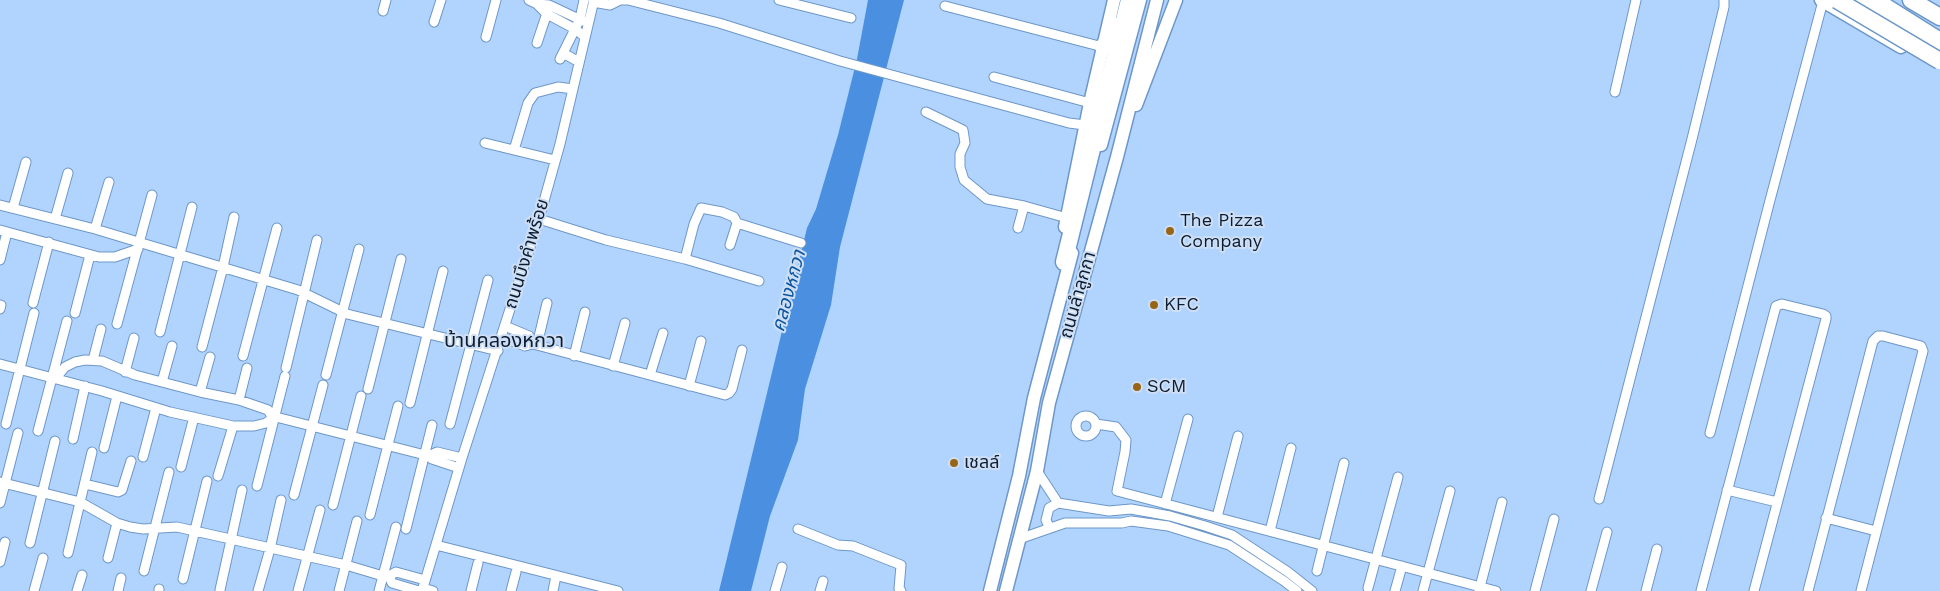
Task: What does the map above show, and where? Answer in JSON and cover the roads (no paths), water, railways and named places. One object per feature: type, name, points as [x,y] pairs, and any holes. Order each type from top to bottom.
[{"type":"highway","points":[[1064,262],[1129,0]]},
{"type":"highway","points":[[1827,0],[1940,51]]},
{"type":"highway","points":[[1875,0],[1940,51]]},
{"type":"highway","points":[[1911,0],[1940,17]]},
{"type":"highway","points":[[1103,47],[1123,21]]},
{"type":"main road","points":[[1064,281],[1062,244],[1085,125],[1114,0]]},
{"type":"main road","name":"ถนนลำลูกกา","points":[[990,591],[1019,476],[1034,398],[1140,0]]},
{"type":"main road","name":"ถนนลำลูกกา","points":[[1006,591],[1037,471],[1048,403],[1123,132],[1157,0]]},
{"type":"main road","points":[[1141,95],[1169,0]]},
{"type":"main road","points":[[1123,132],[1141,95],[1176,0]]},
{"type":"main road","points":[[1827,0],[1940,70]]},
{"type":"main road","points":[[1856,0],[1940,51]]},
{"type":"main road","points":[[1894,43],[1940,51]]},
{"type":"main road","points":[[1914,55],[1934,62],[1940,57],[1940,51]]},
{"type":"street","points":[[383,11],[386,0]]},
{"type":"street","points":[[434,22],[441,0]]},
{"type":"street","points":[[486,37],[496,0]]},
{"type":"street","points":[[590,1],[610,5],[620,0],[628,0],[719,23],[846,63],[1069,123],[1085,125]]},
{"type":"street","points":[[779,0],[851,18]]},
{"type":"street","points":[[1615,92],[1636,0]]},
{"type":"street","points":[[1710,433],[1768,204],[1827,0]]},
{"type":"street","name":"ถนนบึงคำพร้อย","points":[[422,588],[539,220],[573,89],[585,37],[584,22],[590,1]]},
{"type":"street","points":[[533,2],[584,22]]},
{"type":"street","points":[[1599,499],[1726,2]]},
{"type":"street","points":[[945,6],[1103,47]]},
{"type":"street","points":[[548,9],[585,37]]},
{"type":"street","points":[[537,43],[548,9]]},
{"type":"street","points":[[579,62],[562,56],[575,29],[584,22]]},
{"type":"street","points":[[994,77],[1090,103]]},
{"type":"street","points":[[514,150],[528,103],[535,93],[547,88],[573,89]]},
{"type":"street","points":[[926,112],[963,130],[965,143],[960,154],[960,168],[964,180],[972,188],[987,199],[1024,206],[1067,218]]},
{"type":"street","points":[[485,143],[556,160]]},
{"type":"street","points":[[13,208],[26,162]]},
{"type":"street","points":[[54,219],[68,173]]},
{"type":"street","points":[[95,229],[109,182]]},
{"type":"street","points":[[117,324],[152,195]]},
{"type":"street","points":[[0,204],[95,229],[139,246],[263,279],[303,292],[342,312],[498,350]]},
{"type":"street","points":[[1018,228],[1024,206]]},
{"type":"street","points":[[160,332],[192,207]]},
{"type":"street","points":[[686,259],[694,224],[701,208],[722,212],[734,217],[737,223],[730,245]]},
{"type":"street","points":[[202,347],[234,217]]},
{"type":"street","points":[[539,220],[606,240],[686,259],[759,281]]},
{"type":"street","points":[[737,223],[801,242]]},
{"type":"street","points":[[243,356],[277,228]]},
{"type":"street","points":[[0,260],[4,231],[49,242],[90,255],[108,258],[139,246]]},
{"type":"street","points":[[257,486],[317,240]]},
{"type":"street","points":[[33,303],[49,242]]},
{"type":"street","points":[[326,375],[360,248]]},
{"type":"street","points":[[75,313],[90,255]]},
{"type":"street","points":[[333,505],[350,436],[386,323],[401,259]]},
{"type":"street","points":[[410,403],[426,332],[443,271]]},
{"type":"street","points":[[450,424],[488,280]]},
{"type":"street","points":[[535,345],[547,303]]},
{"type":"street","points":[[1701,591],[1776,306],[1782,304],[1826,316],[1754,591]]},
{"type":"street","points":[[574,356],[585,312]]},
{"type":"street","points":[[6,424],[34,313]]},
{"type":"street","points":[[38,431],[54,378],[67,321]]},
{"type":"street","points":[[613,366],[625,323]]},
{"type":"street","points":[[505,326],[528,336],[535,345]]},
{"type":"street","points":[[93,360],[101,329]]},
{"type":"street","points":[[650,375],[663,333]]},
{"type":"street","points":[[1808,591],[1872,341],[1878,336],[1883,336],[1921,346],[1923,351],[1861,591]]},
{"type":"street","points":[[502,337],[525,346],[535,345],[724,395],[729,393],[736,377],[742,350]]},
{"type":"street","points":[[125,372],[134,338]]},
{"type":"street","points":[[689,386],[700,341]]},
{"type":"street","points":[[162,382],[172,346]]},
{"type":"street","points":[[200,392],[210,358]]},
{"type":"street","points":[[54,378],[65,367],[85,360],[93,360],[109,364],[125,372],[200,392],[239,400],[268,411],[274,417],[427,455],[432,459],[459,468]]},
{"type":"street","points":[[0,364],[85,386],[156,408],[233,426],[254,426],[266,423],[274,417]]},
{"type":"street","points":[[239,400],[247,368]]},
{"type":"street","points":[[294,495],[323,385]]},
{"type":"street","points":[[73,439],[85,386]]},
{"type":"street","points":[[104,448],[118,396]]},
{"type":"street","points":[[370,515],[398,406]]},
{"type":"street","points":[[143,457],[156,408]]},
{"type":"street","points":[[181,467],[194,417]]},
{"type":"street","points":[[1165,504],[1188,419]]},
{"type":"street","points":[[1096,424],[1116,428],[1126,440],[1117,491],[1428,573],[1479,589],[1496,591]]},
{"type":"street","points":[[406,529],[427,455],[432,425]]},
{"type":"street","points":[[218,476],[233,426]]},
{"type":"street","points":[[0,503],[2,483],[18,433]]},
{"type":"street","points":[[1217,517],[1238,436]]},
{"type":"street","points":[[30,542],[55,441]]},
{"type":"street","points":[[1270,531],[1291,448]]},
{"type":"street","points":[[68,554],[92,452]]},
{"type":"street","points":[[427,455],[437,452],[462,458]]},
{"type":"street","points":[[85,484],[118,492],[122,490],[131,461]]},
{"type":"street","points":[[1317,571],[1344,463]]},
{"type":"street","points":[[1037,471],[1058,502],[1083,508],[1120,511],[1132,509],[1170,516],[1232,535],[1272,567],[1297,591]]},
{"type":"street","points":[[144,571],[169,472]]},
{"type":"street","points":[[1368,588],[1398,477]]},
{"type":"street","points":[[183,579],[206,481]]},
{"type":"street","points":[[2,483],[80,502],[117,524],[143,529],[170,526],[195,530],[386,576],[396,572],[422,588],[433,591]]},
{"type":"street","points":[[220,590],[242,490]]},
{"type":"street","points":[[1423,591],[1450,490]]},
{"type":"street","points":[[1727,490],[1776,502]]},
{"type":"street","points":[[258,591],[281,500]]},
{"type":"street","points":[[1050,527],[1046,520],[1049,508],[1058,502]]},
{"type":"street","points":[[1479,589],[1502,502]]},
{"type":"street","points":[[1082,522],[1083,508]]},
{"type":"street","points":[[298,591],[320,510]]},
{"type":"street","points":[[1120,511],[1122,523]]},
{"type":"street","points":[[1826,518],[1876,531]]},
{"type":"street","points":[[1535,591],[1554,519]]},
{"type":"street","points":[[339,591],[357,521]]},
{"type":"street","points":[[1019,539],[1050,527],[1082,522],[1122,523],[1131,521],[1168,526],[1229,545],[1272,567],[1312,591]]},
{"type":"street","points":[[108,558],[117,524]]},
{"type":"street","points":[[380,591],[386,576],[396,528]]},
{"type":"street","points":[[798,529],[838,545],[853,546],[901,565],[899,589],[901,591]]},
{"type":"street","points":[[1591,591],[1607,532]]},
{"type":"street","points":[[0,562],[5,542]]},
{"type":"street","points":[[436,545],[618,591]]},
{"type":"street","points":[[1646,591],[1657,549]]},
{"type":"street","points":[[34,591],[43,558]]},
{"type":"street","points":[[471,591],[478,562]]},
{"type":"street","points":[[1395,591],[1402,566]]},
{"type":"street","points":[[776,591],[782,567]]},
{"type":"street","points":[[511,591],[516,572]]},
{"type":"street","points":[[77,591],[82,575]]},
{"type":"street","points":[[118,591],[121,578]]},
{"type":"street","points":[[553,591],[555,581]]},
{"type":"street","points":[[820,591],[823,581]]},
{"type":"water","points":[[868,0],[904,0],[840,247],[831,305],[805,389],[798,440],[770,516],[751,591],[719,591],[807,228],[816,209],[838,135],[857,59]]},
{"type":"place","name":"The Pizza Company","points":[[1170,231]]},
{"type":"place","name":"KFC","points":[[1154,305]]},
{"type":"place","name":"SCM","points":[[1137,387]]},
{"type":"place","name":"เชลล์","points":[[954,463]]},
{"type":"district","name":"บ้านคลองหกวา","points":[[504,341]]},
{"type":"water label","name":"คลองหกวา","points":[[789,291]]}]
